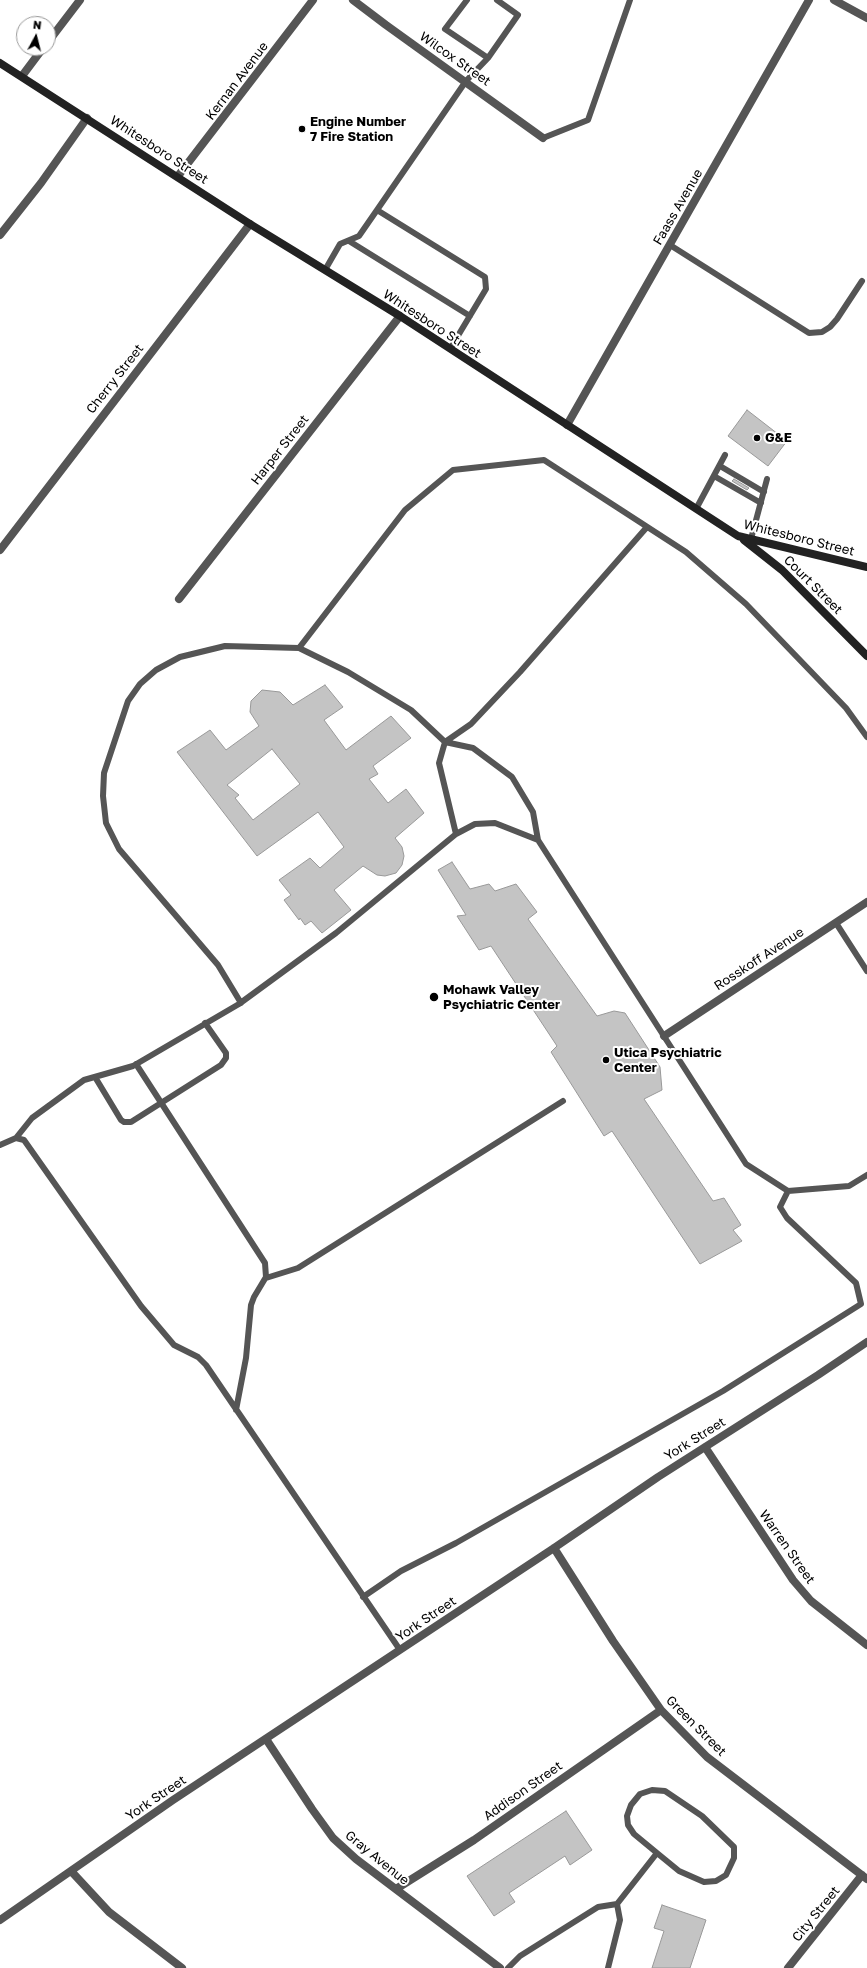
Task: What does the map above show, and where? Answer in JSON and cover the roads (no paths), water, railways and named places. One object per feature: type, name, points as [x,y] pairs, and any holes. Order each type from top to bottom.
[{"type":"street","points":[[56,32],[80,0]]},
{"type":"street","name":"Kernan Avenue","points":[[178,176],[313,0]]},
{"type":"street","name":"Wilcox Street","points":[[353,0],[386,26],[466,81],[543,138]]},
{"type":"street","name":"Faass Avenue","points":[[567,425],[809,0]]},
{"type":"street","points":[[834,0],[867,18]]},
{"type":"street","points":[[22,76],[37,56]]},
{"type":"street","name":"Whitesboro Street","points":[[0,63],[178,176],[250,224],[400,316],[738,536],[867,567]]},
{"type":"street","points":[[0,235],[41,183],[87,118]]},
{"type":"street","name":"Cherry Street","points":[[0,550],[250,224]]},
{"type":"street","name":"Harper Street","points":[[179,599],[400,316]]},
{"type":"street","name":"Court Street","points":[[738,536],[756,548],[782,570],[867,656]]},
{"type":"street","name":"Rosskoff Avenue","points":[[664,1036],[867,902]]},
{"type":"street","name":"York Street","points":[[0,1920],[173,1800],[705,1447],[867,1342]]},
{"type":"street","name":"Warren Street","points":[[705,1447],[793,1580],[811,1601],[867,1644]]},
{"type":"street","name":"Green Street","points":[[554,1548],[613,1641],[661,1710],[707,1757],[865,1877]]},
{"type":"street","name":"Addison Street","points":[[396,1889],[474,1840],[661,1710]]},
{"type":"street","name":"Gray Avenue","points":[[266,1739],[333,1838],[356,1859],[500,1968]]},
{"type":"street","points":[[71,1871],[109,1912],[182,1968]]},
{"type":"street","name":"City Street","points":[[788,1968],[865,1877]]},
{"type":"lane","points":[[467,0],[445,29],[488,58]]},
{"type":"lane","points":[[325,270],[340,244],[359,236],[466,81],[488,58],[518,15],[497,0]]},
{"type":"lane","points":[[543,138],[588,120],[630,0]]},
{"type":"lane","points":[[377,210],[485,277],[486,289],[450,349]]},
{"type":"lane","points":[[349,241],[470,316]]},
{"type":"lane","points":[[670,245],[809,332],[822,332],[830,327],[862,281]]},
{"type":"lane","points":[[696,509],[725,455]]},
{"type":"lane","points":[[299,648],[405,510],[453,470],[544,460],[686,552],[746,604],[846,708],[867,737]]},
{"type":"lane","points":[[720,466],[764,492]]},
{"type":"lane","points":[[714,476],[761,503]]},
{"type":"lane","points":[[751,539],[768,479]]},
{"type":"lane","points":[[456,834],[439,763],[445,742],[471,724],[520,672],[647,527]]},
{"type":"lane","points":[[241,1003],[218,965],[119,849],[106,823],[103,796],[104,773],[128,701],[140,684],[156,670],[180,657],[225,646],[299,648],[348,672],[411,710],[445,742],[473,748],[512,777],[533,812],[538,840],[746,1164],[788,1191],[848,1186],[867,1175]]},
{"type":"lane","points":[[0,1145],[16,1138],[32,1118],[84,1080],[136,1064],[241,1003],[336,933],[456,834],[475,824],[495,823],[538,840]]},
{"type":"lane","points":[[836,923],[867,971]]},
{"type":"lane","points":[[95,1077],[121,1120],[124,1122],[131,1122],[221,1065],[226,1058],[226,1053],[206,1023]]},
{"type":"lane","points":[[136,1064],[265,1263],[266,1278],[254,1297],[252,1305],[246,1358],[236,1410]]},
{"type":"lane","points":[[266,1278],[298,1268],[562,1101]]},
{"type":"lane","points":[[16,1138],[24,1140],[141,1306],[174,1345],[198,1357],[206,1365],[400,1650]]},
{"type":"lane","points":[[363,1597],[401,1571],[456,1543],[723,1391],[861,1304],[856,1283],[786,1218],[780,1207],[788,1191]]},
{"type":"lane","points":[[652,1790],[665,1790],[702,1816],[734,1847],[734,1858],[726,1875],[716,1881],[704,1882],[679,1871],[657,1853],[634,1834],[628,1825],[627,1816],[630,1805],[640,1794],[652,1790]]},
{"type":"lane","points":[[508,1968],[520,1956],[598,1907],[617,1904],[657,1853]]},
{"type":"lane","points":[[608,1968],[620,1920],[617,1904]]},
{"type":"place","name":"Engine Number 7 Fire Station","points":[[302,129]]},
{"type":"place","name":"G&E","points":[[757,438]]},
{"type":"place","name":"Mohawk Valley Psychiatric Center","points":[[434,997]]},
{"type":"place","name":"Utica Psychiatric Center","points":[[606,1060]]}]
